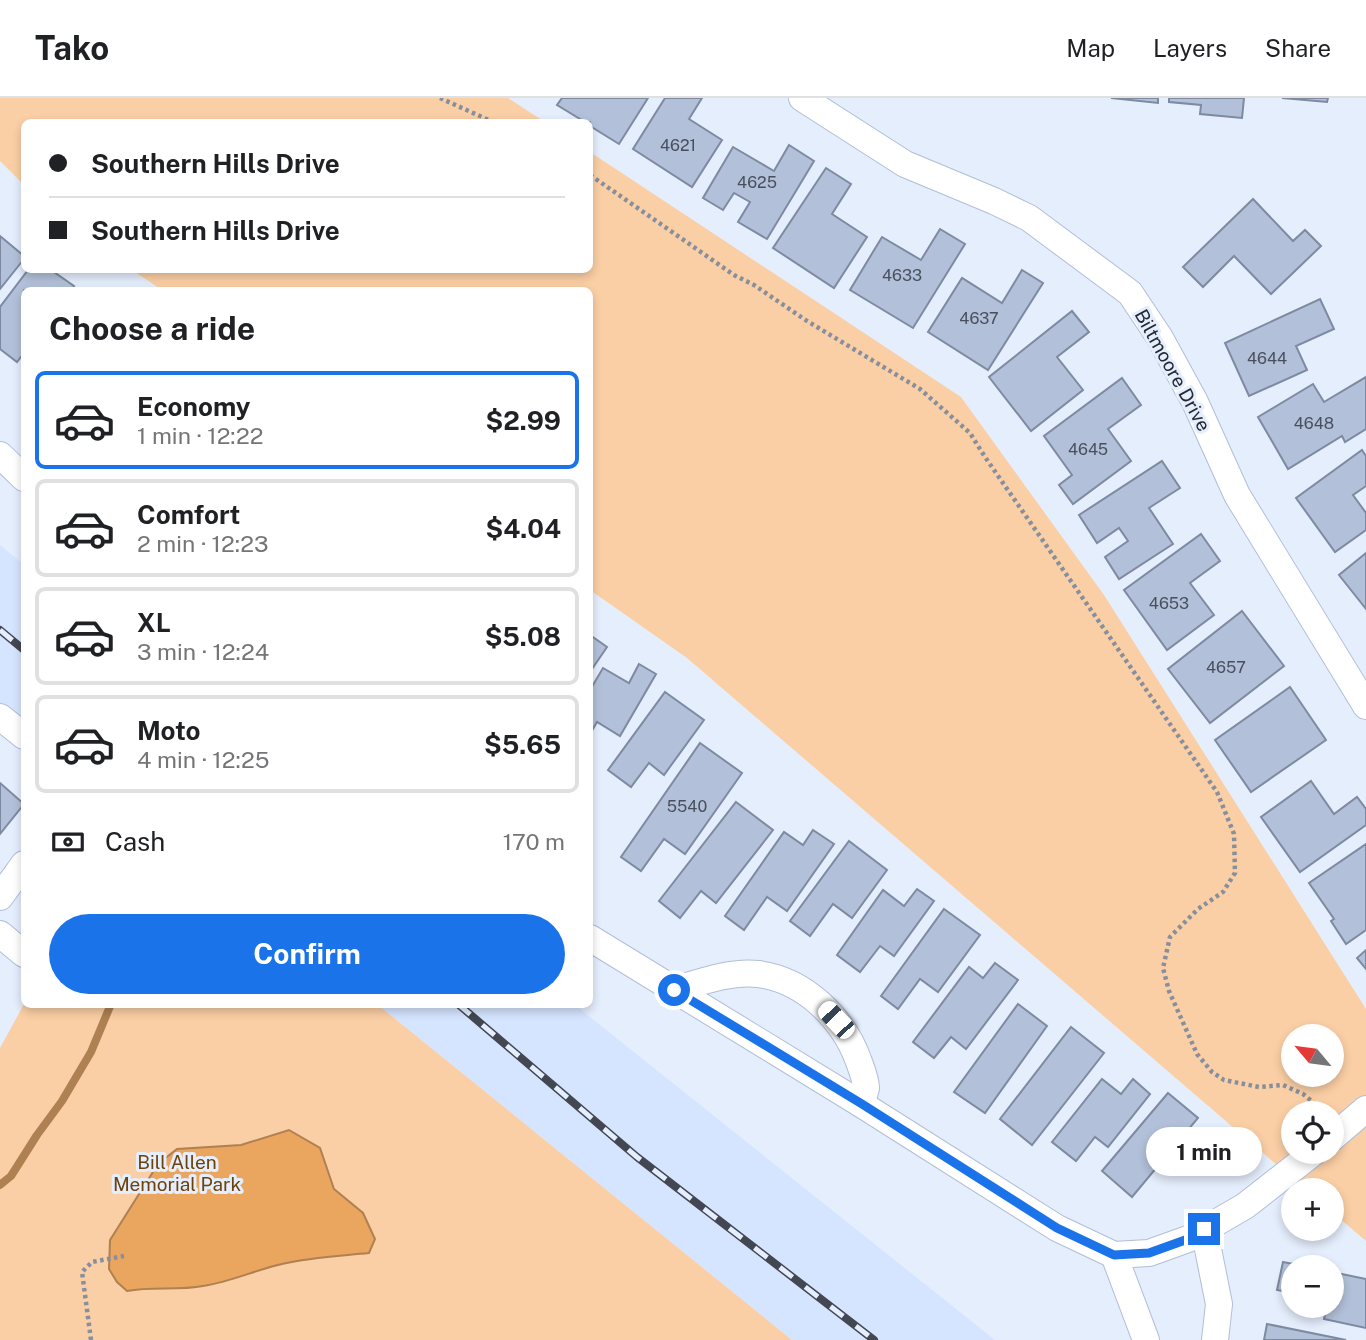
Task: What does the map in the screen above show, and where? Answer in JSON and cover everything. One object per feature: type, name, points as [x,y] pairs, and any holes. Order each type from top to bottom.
[{"type":"street","name":"Biltmoore Drive","points":[[802,98],[905,164],[1029,218],[1130,293],[1160,338],[1195,402],[1237,495],[1366,706]]},
{"type":"street","points":[[0,455],[21,475]]},
{"type":"street","points":[[0,717],[21,734]]},
{"type":"street","points":[[0,897],[21,868]]},
{"type":"street","points":[[0,934],[21,952]]},
{"type":"street","points":[[593,940],[862,1104],[1057,1228],[1114,1255],[1149,1253],[1188,1239],[1245,1206],[1299,1164]]},
{"type":"street","points":[[674,990],[726,976],[758,974],[776,979],[809,995],[836,1020],[856,1052],[866,1088],[862,1104]]},
{"type":"street","points":[[1344,1128],[1366,1109]]},
{"type":"street","points":[[1204,1229],[1219,1304],[1215,1340]]},
{"type":"street","points":[[1114,1255],[1146,1340]]},
{"type":"path","points":[[440,98],[486,119]]},
{"type":"path","points":[[593,176],[734,275],[920,389],[970,433],[1217,792],[1234,834],[1235,873],[1223,892],[1198,909],[1170,937],[1163,968],[1181,1022],[1196,1054],[1212,1072],[1224,1080],[1259,1087],[1283,1085],[1311,1101]]},
{"type":"path","points":[[91,1340],[82,1272],[92,1262],[124,1256]]},
{"type":"shaded area","points":[[0,545],[21,562],[21,724],[0,706]]},
{"type":"shaded area","points":[[382,1008],[579,1008],[995,1340],[792,1340]]},
{"type":"shaded area","points":[[289,1130],[320,1148],[334,1189],[363,1213],[375,1239],[369,1253],[293,1262],[223,1282],[194,1287],[127,1291],[117,1282],[109,1269],[110,1240],[158,1164],[177,1149],[241,1145]]},
{"type":"green space","points":[[0,98],[508,98],[540,119],[21,119],[21,182],[0,161]]},
{"type":"green space","points":[[593,154],[961,397],[1104,595],[1366,1009],[1366,1241],[1344,1222],[1344,1178],[1292,1178],[687,658],[593,592],[593,287],[158,287],[136,273],[593,273]]},
{"type":"green space","name":"Bill Allen Memorial Park","points":[[22,1008],[382,1008],[792,1340],[0,1340],[0,1048]]},
{"type":"building","points":[[562,98],[648,98],[619,144],[593,128],[593,119],[580,119],[557,105]]},
{"type":"building","points":[[665,98],[702,98],[689,119],[722,140],[692,187],[633,149]]},
{"type":"building","points":[[1111,98],[1158,98],[1158,103]]},
{"type":"building","points":[[1169,98],[1244,98],[1242,118],[1200,114],[1201,105],[1169,102]]},
{"type":"building","points":[[1282,98],[1328,98],[1327,102]]},
{"type":"building","points":[[789,145],[814,161],[767,239],[738,222],[750,202],[734,193],[723,210],[703,198],[733,147],[774,171]]},
{"type":"building","points":[[826,168],[851,184],[832,214],[867,237],[834,288],[773,248]]},
{"type":"building","points":[[1253,199],[1293,241],[1305,230],[1321,246],[1271,294],[1234,256],[1203,287],[1183,267]]},
{"type":"building","points":[[940,229],[965,244],[913,328],[850,290],[882,237],[921,260]]},
{"type":"building","points":[[0,236],[21,254],[21,263],[0,289]]},
{"type":"building","points":[[1022,270],[1043,283],[988,370],[928,332],[962,278],[1002,303]]},
{"type":"building","points":[[26,273],[55,273],[74,286],[21,287],[21,357],[17,362],[0,349],[0,307]]},
{"type":"building","points":[[1320,299],[1334,329],[1296,346],[1307,370],[1249,396],[1225,343]]},
{"type":"building","points":[[1072,311],[1089,332],[1057,357],[1083,390],[1031,431],[989,377]]},
{"type":"building","points":[[1366,377],[1366,429],[1345,442],[1342,436],[1288,469],[1258,417],[1313,384],[1324,402]]},
{"type":"building","points":[[1122,378],[1141,405],[1108,429],[1131,461],[1073,504],[1059,485],[1072,475],[1044,436]]},
{"type":"building","points":[[1362,450],[1366,456],[1366,486],[1353,495],[1366,513],[1366,530],[1335,552],[1296,498]]},
{"type":"building","points":[[1162,461],[1180,488],[1149,508],[1173,544],[1119,579],[1105,557],[1128,541],[1119,528],[1097,543],[1079,515]]},
{"type":"building","points":[[1201,534],[1220,561],[1190,583],[1214,615],[1167,650],[1124,590]]},
{"type":"building","points":[[1366,553],[1366,609],[1339,575]]},
{"type":"building","points":[[1242,611],[1284,666],[1210,723],[1168,669]]},
{"type":"building","points":[[593,637],[607,647],[593,668]]},
{"type":"building","points":[[639,664],[656,674],[620,736],[597,722],[593,729],[593,685],[603,668],[629,683]]},
{"type":"building","points":[[1290,687],[1326,740],[1251,792],[1215,740]]},
{"type":"building","points":[[665,692],[704,720],[664,775],[649,763],[631,787],[608,770]]},
{"type":"building","points":[[700,743],[742,773],[685,854],[664,839],[641,871],[621,857]]},
{"type":"building","points":[[1311,781],[1334,814],[1357,797],[1366,809],[1366,825],[1300,872],[1261,817]]},
{"type":"building","points":[[0,783],[21,801],[21,808],[0,834]]},
{"type":"building","points":[[736,802],[773,830],[716,903],[701,891],[680,918],[659,901]]},
{"type":"building","points":[[813,830],[834,844],[787,911],[767,897],[744,930],[725,916],[784,832],[803,845]]},
{"type":"building","points":[[849,841],[887,870],[852,918],[833,904],[810,936],[790,921]]},
{"type":"building","points":[[1366,844],[1366,930],[1346,944],[1331,921],[1334,919],[1309,883]]},
{"type":"building","points":[[917,889],[934,901],[894,956],[880,946],[860,972],[837,955],[883,890],[904,906]]},
{"type":"building","points":[[944,909],[980,935],[938,992],[920,979],[898,1009],[881,996]]},
{"type":"building","points":[[1366,950],[1366,969],[1357,958]]},
{"type":"building","points":[[995,963],[1018,980],[966,1049],[951,1037],[934,1058],[913,1042],[969,967],[983,978]]},
{"type":"building","points":[[1018,1004],[1047,1026],[985,1113],[954,1092]]},
{"type":"building","points":[[1071,1027],[1104,1053],[1032,1145],[1000,1119]]},
{"type":"building","points":[[1102,1079],[1121,1094],[1133,1079],[1150,1094],[1108,1147],[1095,1137],[1076,1161],[1052,1142]]},
{"type":"building","points":[[1168,1093],[1198,1118],[1132,1197],[1102,1171]]},
{"type":"building","points":[[1281,1271],[1281,1291],[1277,1290]]},
{"type":"building","points":[[1344,1274],[1366,1279],[1366,1328],[1324,1319],[1344,1318]]},
{"type":"building","points":[[1267,1324],[1346,1340],[1264,1340]]},
{"type":"waterway","points":[[0,1185],[11,1176],[62,1101],[91,1052],[109,1008]]},
{"type":"railway","points":[[0,630],[21,648]]},
{"type":"railway","points":[[463,1008],[637,1157],[874,1340]]},
{"type":"route","points":[[674,990],[862,1104],[1057,1228],[1114,1255],[1149,1253],[1188,1239],[1204,1229]]}]
